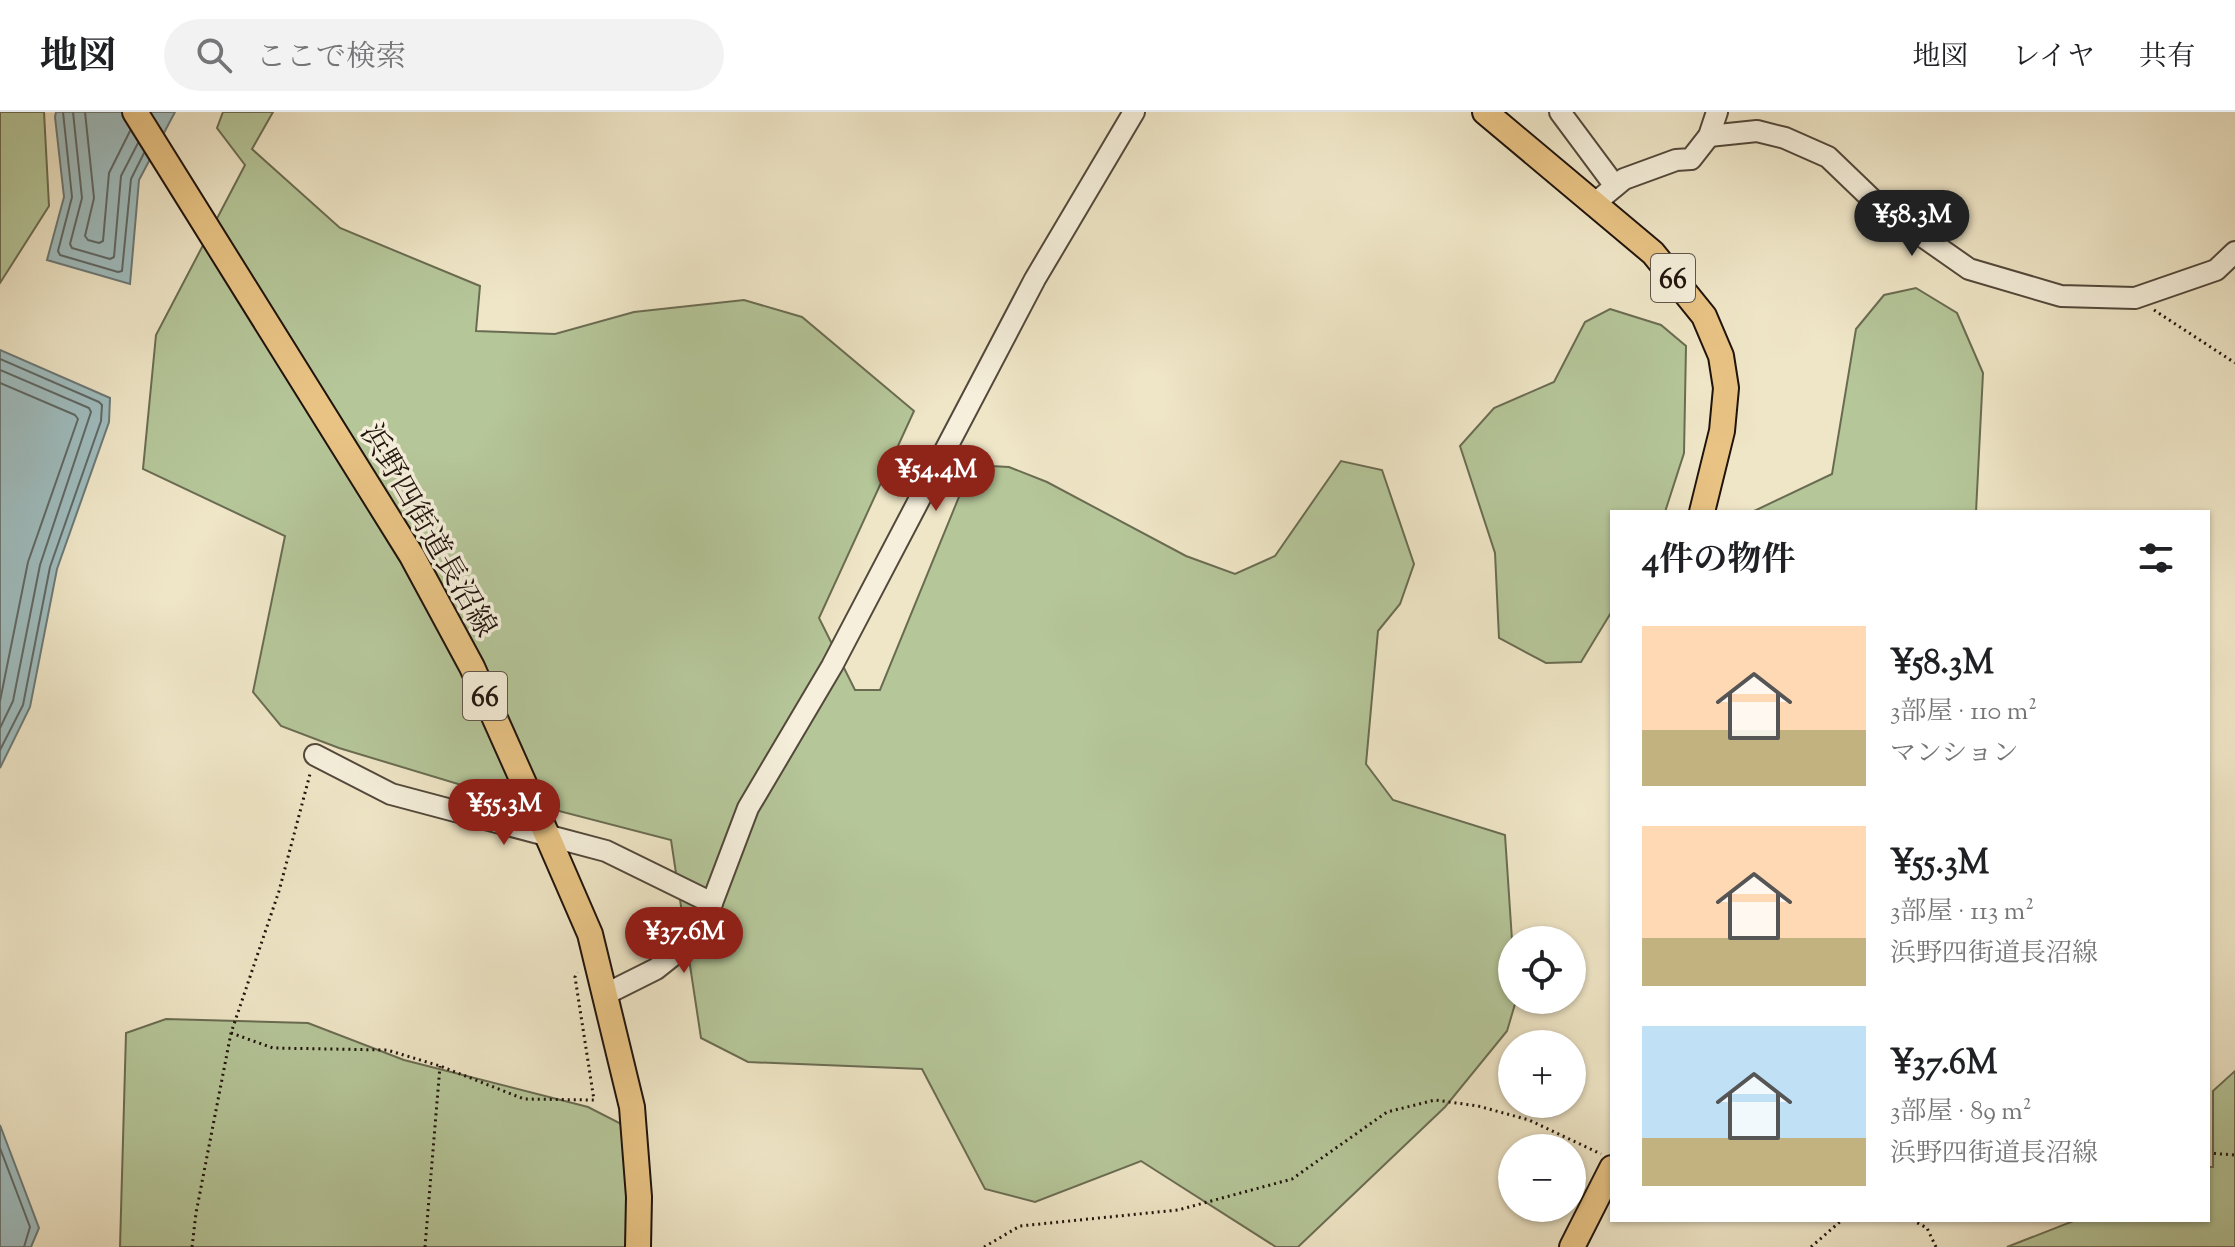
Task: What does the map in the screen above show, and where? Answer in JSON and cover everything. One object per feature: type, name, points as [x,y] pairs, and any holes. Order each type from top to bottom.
[{"type":"main road","name":"浜野四街道長沼線","points":[[135,112],[412,556],[472,667],[547,835],[590,934],[632,1107],[639,1197],[638,1247]]},
{"type":"main road","name":"66","points":[[1485,112],[1653,253],[1704,316],[1721,356],[1726,388],[1722,431],[1702,510]]},
{"type":"main road","points":[[1572,1247],[1610,1172]]},
{"type":"street","points":[[606,994],[656,969],[690,942],[712,903],[748,808],[832,666],[1035,279],[1134,112]]},
{"type":"street","points":[[1560,112],[1615,186]]},
{"type":"street","points":[[1595,203],[1624,179],[1676,160],[1691,159],[1709,136],[1717,112]]},
{"type":"street","points":[[1709,136],[1757,131],[1785,138],[1828,157],[1879,206],[1969,269],[2061,296],[2135,298],[2216,270],[2235,252]]},
{"type":"street","points":[[315,755],[391,794],[606,851],[712,903]]},
{"type":"path","points":[[2135,298],[2235,363]]},
{"type":"path","points":[[192,1247],[231,1033],[279,891],[315,755]]},
{"type":"path","points":[[231,1033],[273,1048],[387,1050],[440,1066],[524,1099],[594,1100],[575,977],[590,934]]},
{"type":"path","points":[[425,1247],[440,1066]]},
{"type":"path","points":[[984,1247],[1020,1226],[1178,1210],[1292,1179],[1387,1112],[1435,1100],[1478,1106],[1529,1120],[1610,1158]]},
{"type":"path","points":[[2210,1153],[2235,1155]]},
{"type":"path","points":[[1811,1247],[1840,1222]]},
{"type":"path","points":[[1916,1222],[1927,1228],[1936,1247]]},
{"type":"green space","points":[[0,112],[44,112],[49,206],[0,283]]},
{"type":"green space","points":[[223,112],[273,112],[252,149],[340,228],[480,286],[476,331],[555,334],[634,312],[744,300],[802,317],[914,411],[819,618],[855,690],[880,690],[972,465],[1009,467],[1047,482],[1186,556],[1235,574],[1275,556],[1341,461],[1382,470],[1414,564],[1400,604],[1378,631],[1366,764],[1393,800],[1505,835],[1511,926],[1498,926],[1498,1014],[1512,1014],[1507,1030],[1498,1030],[1498,1042],[1445,1107],[1298,1247],[1276,1247],[1141,1161],[1035,1202],[985,1189],[922,1069],[748,1062],[701,1038],[671,840],[478,790],[339,748],[281,726],[253,692],[285,536],[143,469],[156,335],[245,165],[217,128]]},
{"type":"green space","points":[[1916,288],[1957,313],[1983,373],[1976,510],[1756,510],[1832,474],[1856,329],[1884,295]]},
{"type":"green space","points":[[1610,309],[1661,325],[1686,346],[1684,453],[1666,510],[1610,510],[1610,614],[1581,662],[1546,663],[1499,638],[1495,553],[1460,446],[1494,408],[1554,382],[1585,322]]},
{"type":"green space","points":[[166,1019],[308,1023],[404,1060],[588,1107],[641,1134],[640,1247],[120,1247],[126,1033]]},
{"type":"green space","points":[[2235,1071],[2235,1247],[2007,1247],[2071,1222],[2210,1222],[2213,1091]]},
{"type":"water","points":[[56,112],[175,112],[139,180],[130,284],[47,260],[64,197]]},
{"type":"water","points":[[0,350],[110,398],[109,422],[57,569],[30,707],[0,768]]},
{"type":"water","points":[[0,1125],[39,1228],[31,1247],[0,1247]]}]
